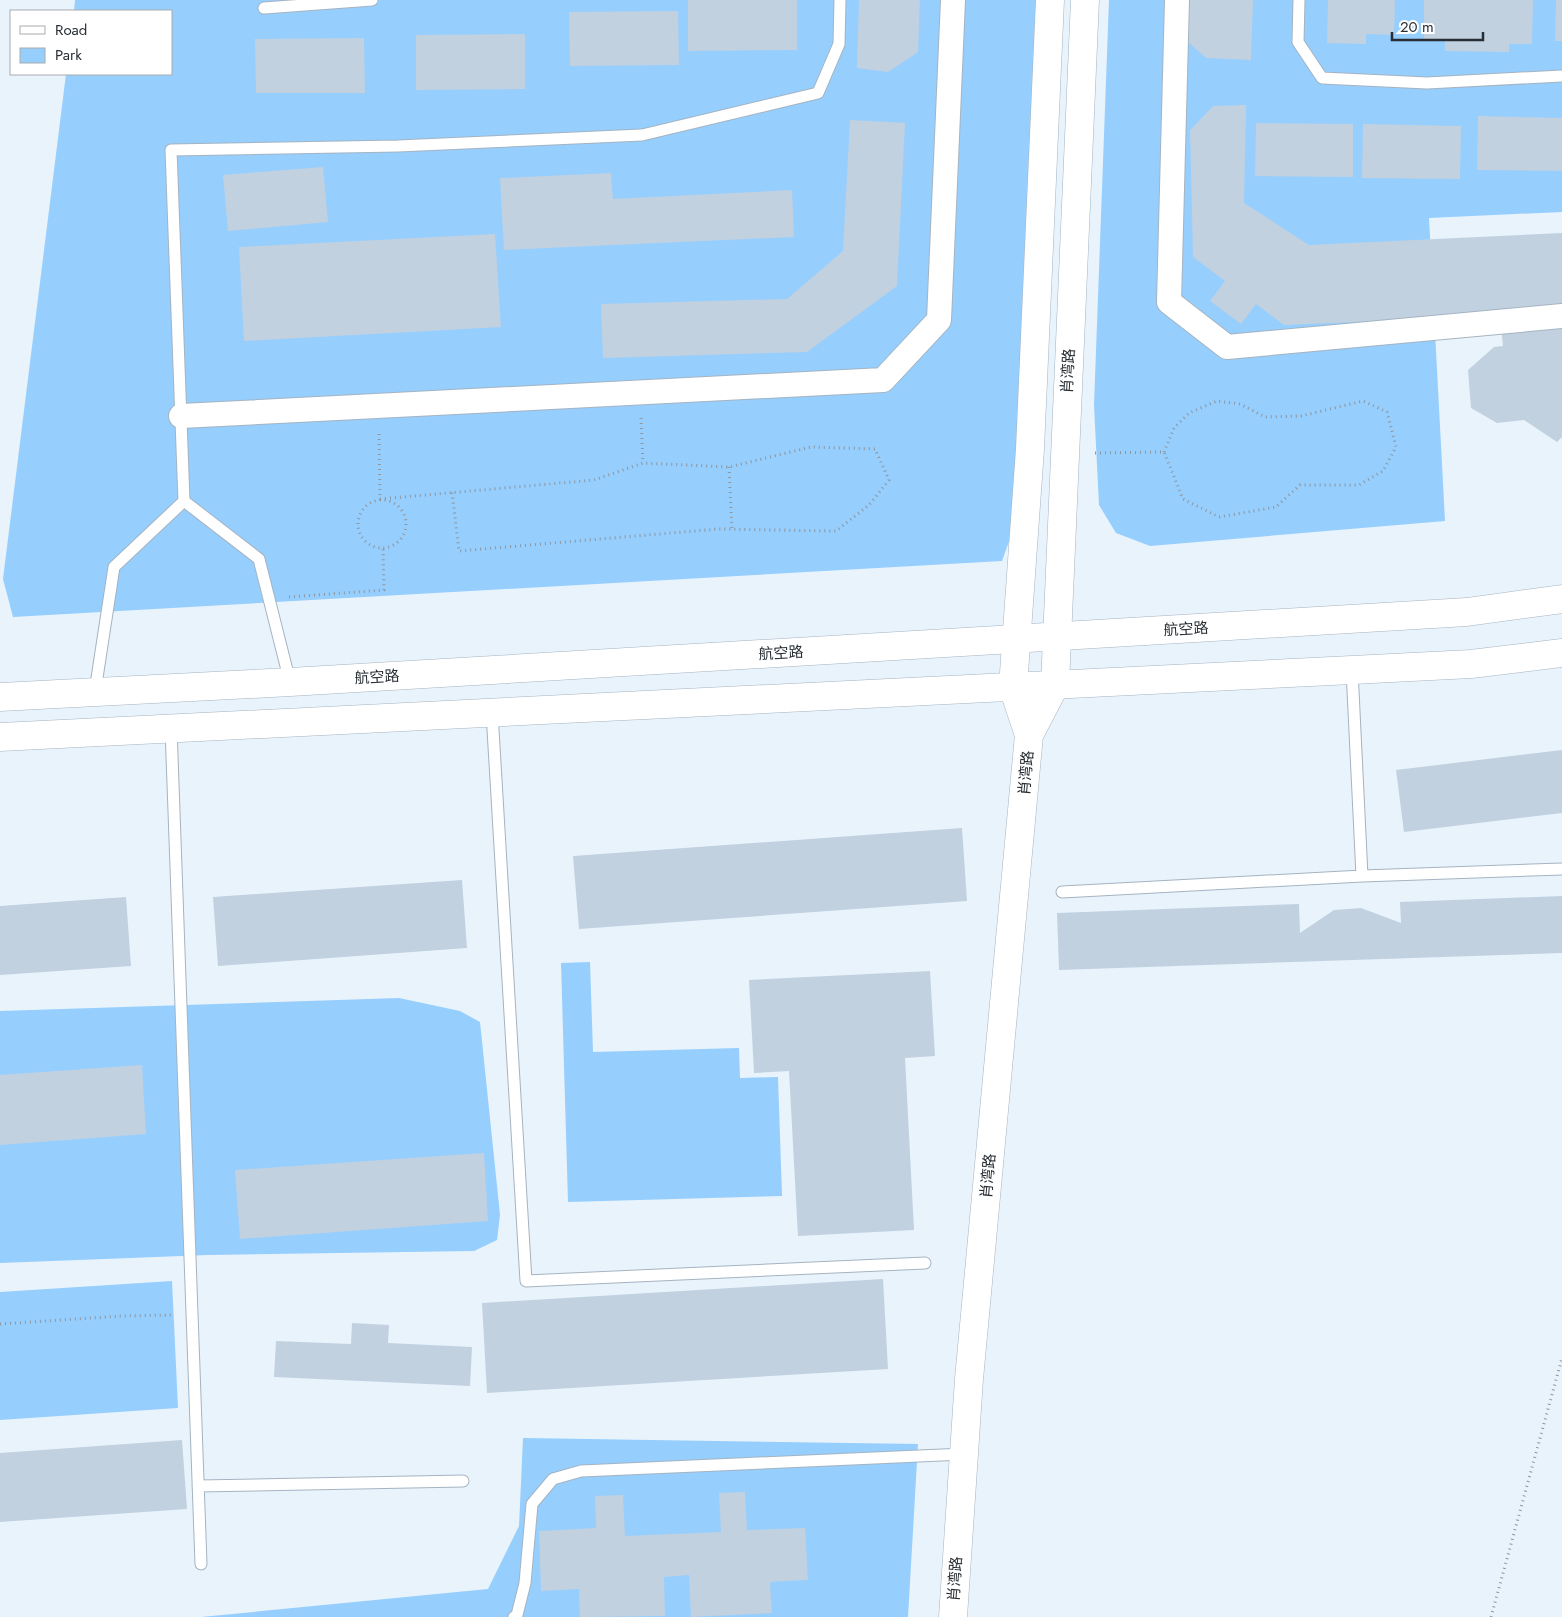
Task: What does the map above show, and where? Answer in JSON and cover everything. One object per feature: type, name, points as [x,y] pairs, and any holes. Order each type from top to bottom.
[{"type":"main road","name":"肖湾路","points":[[1029,735],[1012,687],[1030,449],[1050,0]]},
{"type":"main road","name":"肖湾路","points":[[953,1617],[971,1359],[1029,735],[1055,685],[1085,0]]},
{"type":"main road","name":"航空路","points":[[0,697],[290,682],[1467,612],[1562,599]]},
{"type":"main road","points":[[0,737],[1471,664],[1562,653]]},
{"type":"street","points":[[181,416],[883,380],[939,320],[953,0]]},
{"type":"street","points":[[1177,0],[1169,302],[1227,347],[1562,316]]},
{"type":"lane","points":[[264,8],[372,0]]},
{"type":"lane","points":[[96,691],[114,567],[184,501],[171,150],[398,146],[642,134],[818,93],[839,44],[840,0]]},
{"type":"lane","points":[[1299,0],[1298,42],[1322,78],[1427,84],[1562,76]]},
{"type":"lane","points":[[184,501],[258,559],[290,682]]},
{"type":"lane","points":[[1352,670],[1362,876]]},
{"type":"lane","points":[[492,713],[526,1281],[925,1263]]},
{"type":"lane","points":[[171,728],[201,1564]]},
{"type":"lane","points":[[1062,892],[1362,876],[1562,869]]},
{"type":"lane","points":[[514,1617],[517,1615],[524,1583],[532,1504],[552,1479],[581,1471],[964,1454]]},
{"type":"lane","points":[[198,1486],[463,1481]]},
{"type":"path","points":[[640,393],[643,463]]},
{"type":"path","points":[[1217,401],[1240,404],[1265,417],[1301,416],[1363,401],[1387,412],[1396,447],[1382,471],[1359,485],[1300,485],[1276,507],[1219,517],[1183,499],[1164,452],[1174,428],[1189,413],[1217,401]]},
{"type":"path","points":[[379,406],[380,499]]},
{"type":"path","points":[[380,499],[399,506],[404,513],[406,529],[403,536],[391,547],[375,548],[362,538],[358,531],[358,523],[363,509],[369,503],[380,499],[452,492],[594,480],[643,463],[729,467],[811,447],[875,449],[889,480],[869,505],[836,531],[732,530],[579,540],[459,551],[452,492]]},
{"type":"path","points":[[1065,454],[1164,452]]},
{"type":"path","points":[[729,467],[732,530]]},
{"type":"path","points":[[269,599],[384,590],[383,548]]},
{"type":"path","points":[[0,1324],[122,1316],[192,1315]]},
{"type":"path","points":[[1491,1617],[1562,1358]]},
{"type":"green space","points":[[75,0],[1037,0],[1013,530],[1002,561],[13,617],[3,579],[66,75],[172,75],[172,10],[74,10]]},
{"type":"green space","points":[[1109,0],[1562,0],[1562,212],[1429,218],[1445,521],[1150,546],[1116,533],[1099,505],[1094,405]]},
{"type":"green space","points":[[590,962],[593,1052],[739,1048],[740,1078],[778,1077],[782,1196],[568,1202],[561,963]]},
{"type":"green space","points":[[399,998],[460,1011],[480,1022],[500,1215],[497,1240],[474,1251],[208,1255],[0,1263],[0,1011]]},
{"type":"green space","points":[[172,1281],[178,1408],[0,1420],[0,1292]]},
{"type":"green space","points":[[523,1438],[918,1444],[908,1617],[201,1617],[488,1589],[519,1526]]},
{"type":"building","points":[[688,0],[797,0],[797,50],[688,51]]},
{"type":"building","points":[[859,0],[920,0],[918,52],[888,72],[857,68]]},
{"type":"building","points":[[1188,0],[1253,0],[1251,60],[1206,58],[1186,40]]},
{"type":"building","points":[[1328,0],[1395,0],[1394,35],[1366,34],[1366,44],[1327,43]]},
{"type":"building","points":[[1424,0],[1533,0],[1532,44],[1509,44],[1509,52],[1445,51],[1445,41],[1424,40]]},
{"type":"building","points":[[1556,0],[1562,0],[1562,41],[1555,41]]},
{"type":"building","points":[[678,11],[679,65],[570,66],[569,12]]},
{"type":"building","points":[[525,34],[525,89],[416,90],[416,35]]},
{"type":"building","points":[[364,38],[365,93],[256,93],[255,39]]},
{"type":"building","points":[[1246,105],[1244,203],[1309,245],[1562,233],[1562,437],[1557,442],[1524,420],[1497,423],[1471,408],[1468,370],[1494,347],[1503,346],[1500,316],[1284,325],[1256,304],[1241,324],[1210,301],[1225,281],[1193,257],[1190,130],[1213,106]]},
{"type":"building","points":[[1478,116],[1562,118],[1562,171],[1477,170]]},
{"type":"building","points":[[850,120],[905,123],[897,286],[807,352],[603,358],[601,304],[787,299],[843,251]]},
{"type":"building","points":[[1256,123],[1353,124],[1353,177],[1255,176]]},
{"type":"building","points":[[1363,124],[1461,126],[1460,179],[1362,178]]},
{"type":"building","points":[[323,167],[328,222],[228,231],[223,175]]},
{"type":"building","points":[[611,173],[613,199],[792,190],[794,237],[504,250],[500,178]]},
{"type":"building","points":[[495,234],[501,327],[244,341],[239,247]]},
{"type":"building","points":[[1562,750],[1562,813],[1404,832],[1396,770]]},
{"type":"building","points":[[962,828],[967,901],[579,929],[573,856]]},
{"type":"building","points":[[462,880],[467,948],[218,966],[213,897]]},
{"type":"building","points":[[1562,896],[1562,953],[1059,970],[1057,913],[1299,904],[1300,933],[1334,910],[1361,908],[1401,923],[1400,902]]},
{"type":"building","points":[[126,897],[131,966],[0,975],[0,906]]},
{"type":"building","points":[[930,971],[935,1056],[905,1058],[914,1230],[798,1236],[789,1071],[754,1073],[749,980]]},
{"type":"building","points":[[142,1065],[146,1134],[0,1145],[0,1075]]},
{"type":"building","points":[[484,1153],[488,1221],[240,1239],[235,1170]]},
{"type":"building","points":[[883,1279],[888,1369],[487,1393],[482,1303]]},
{"type":"building","points":[[352,1323],[389,1325],[388,1343],[472,1347],[470,1386],[274,1377],[276,1341],[351,1344]]},
{"type":"building","points":[[182,1440],[187,1509],[0,1522],[0,1453]]},
{"type":"building","points":[[745,1492],[747,1530],[805,1528],[808,1580],[770,1582],[772,1613],[691,1617],[689,1575],[664,1577],[665,1616],[580,1617],[579,1589],[541,1591],[539,1531],[596,1528],[595,1496],[623,1495],[625,1536],[721,1532],[719,1493]]}]
